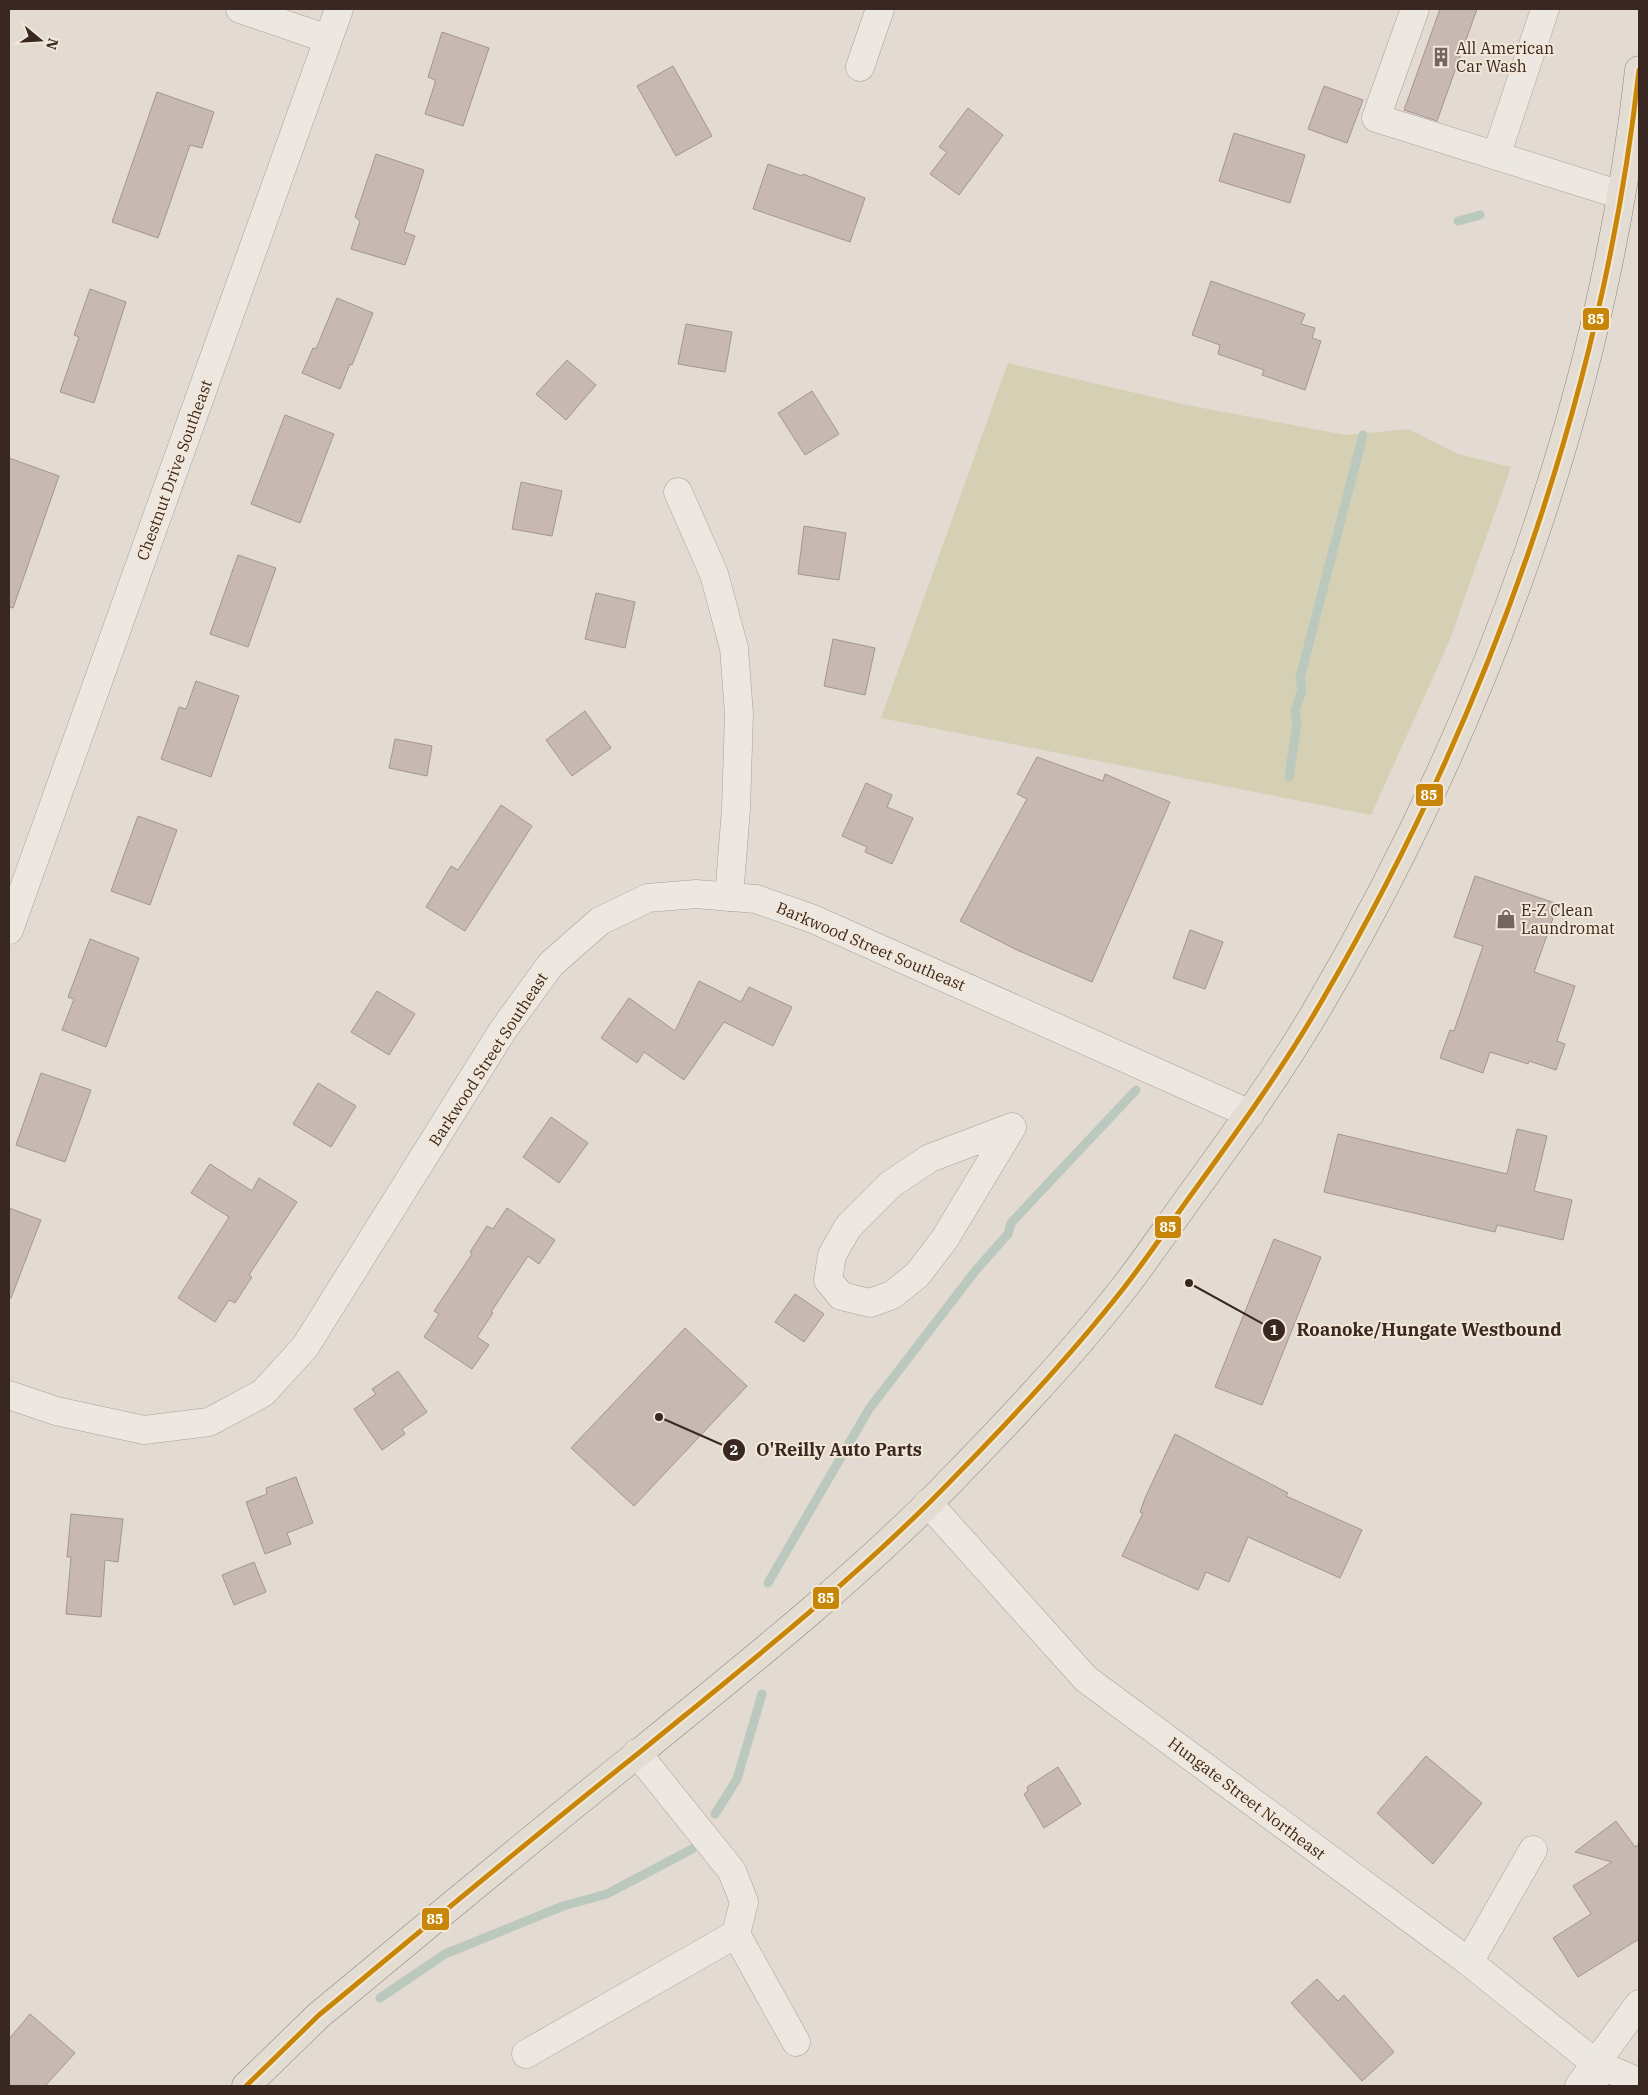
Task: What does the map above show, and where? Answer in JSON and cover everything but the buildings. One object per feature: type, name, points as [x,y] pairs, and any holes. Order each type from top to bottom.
[{"type":"main road","points":[[246,2086],[319,2015],[830,1596],[928,1503],[1029,1398],[1124,1288],[1250,1114],[1338,973],[1437,783],[1514,592],[1582,380],[1613,246],[1639,70]]},
{"type":"street","points":[[240,9],[328,39]]},
{"type":"street","name":"Chestnut Drive Southeast","points":[[9,930],[339,9]]},
{"type":"street","points":[[860,67],[880,9]]},
{"type":"street","points":[[1414,9],[1376,118],[1621,195]]},
{"type":"street","points":[[1496,156],[1545,9]]},
{"type":"street","points":[[678,492],[714,574],[734,648],[739,714],[736,809],[729,897]]},
{"type":"street","name":"Barkwood Street Southeast","points":[[9,1395],[56,1412],[144,1430],[208,1422],[263,1393],[305,1347],[503,1030],[551,964],[600,921],[648,898],[696,894],[756,900],[813,919],[1250,1114]]},
{"type":"street","points":[[1012,1127],[944,1240],[917,1274],[892,1295],[870,1303],[840,1296],[828,1280],[832,1254],[848,1227],[891,1184],[930,1158],[1012,1127]]},
{"type":"street","name":"Hungate Street Northeast","points":[[928,1503],[1086,1679],[1469,1962],[1595,2074],[1639,2082]]},
{"type":"street","points":[[637,1753],[732,1871],[744,1902],[736,1934],[796,2042]]},
{"type":"street","points":[[1469,1962],[1533,1850]]},
{"type":"street","points":[[526,2054],[736,1934]]},
{"type":"street","points":[[1579,2086],[1595,2074],[1639,2004]]},
{"type":"shaded area","points":[[1008,363],[1187,405],[1346,435],[1409,429],[1458,454],[1511,467],[1449,642],[1371,815],[881,718]]},
{"type":"waterway","points":[[1458,221],[1480,215]]},
{"type":"waterway","points":[[1289,777],[1297,723],[1295,711],[1302,690],[1300,678],[1363,435]]},
{"type":"waterway","points":[[768,1583],[869,1409],[976,1270],[1008,1234],[1011,1223],[1136,1090]]},
{"type":"waterway","points":[[715,1814],[737,1779],[762,1694]]},
{"type":"waterway","points":[[380,1998],[445,1954],[563,1906],[607,1894],[692,1849]]},
{"type":"transit line","name":"85","points":[[246,2086],[319,2015],[788,1630],[860,1568],[930,1502],[1030,1398],[1101,1317],[1139,1268],[1256,1104],[1320,1004],[1380,896],[1435,785],[1484,670],[1528,553],[1566,434],[1597,314],[1622,192],[1639,70]]},
{"type":"place","name":"All American Car Wash","points":[[1441,57]]},
{"type":"place","name":"E-Z Clean Laundromat","points":[[1506,919]]},
{"type":"place","name":"Roanoke/Hungate Westbound","points":[[1189,1283]]},
{"type":"place","name":"O'Reilly Auto Parts","points":[[659,1417]]}]
